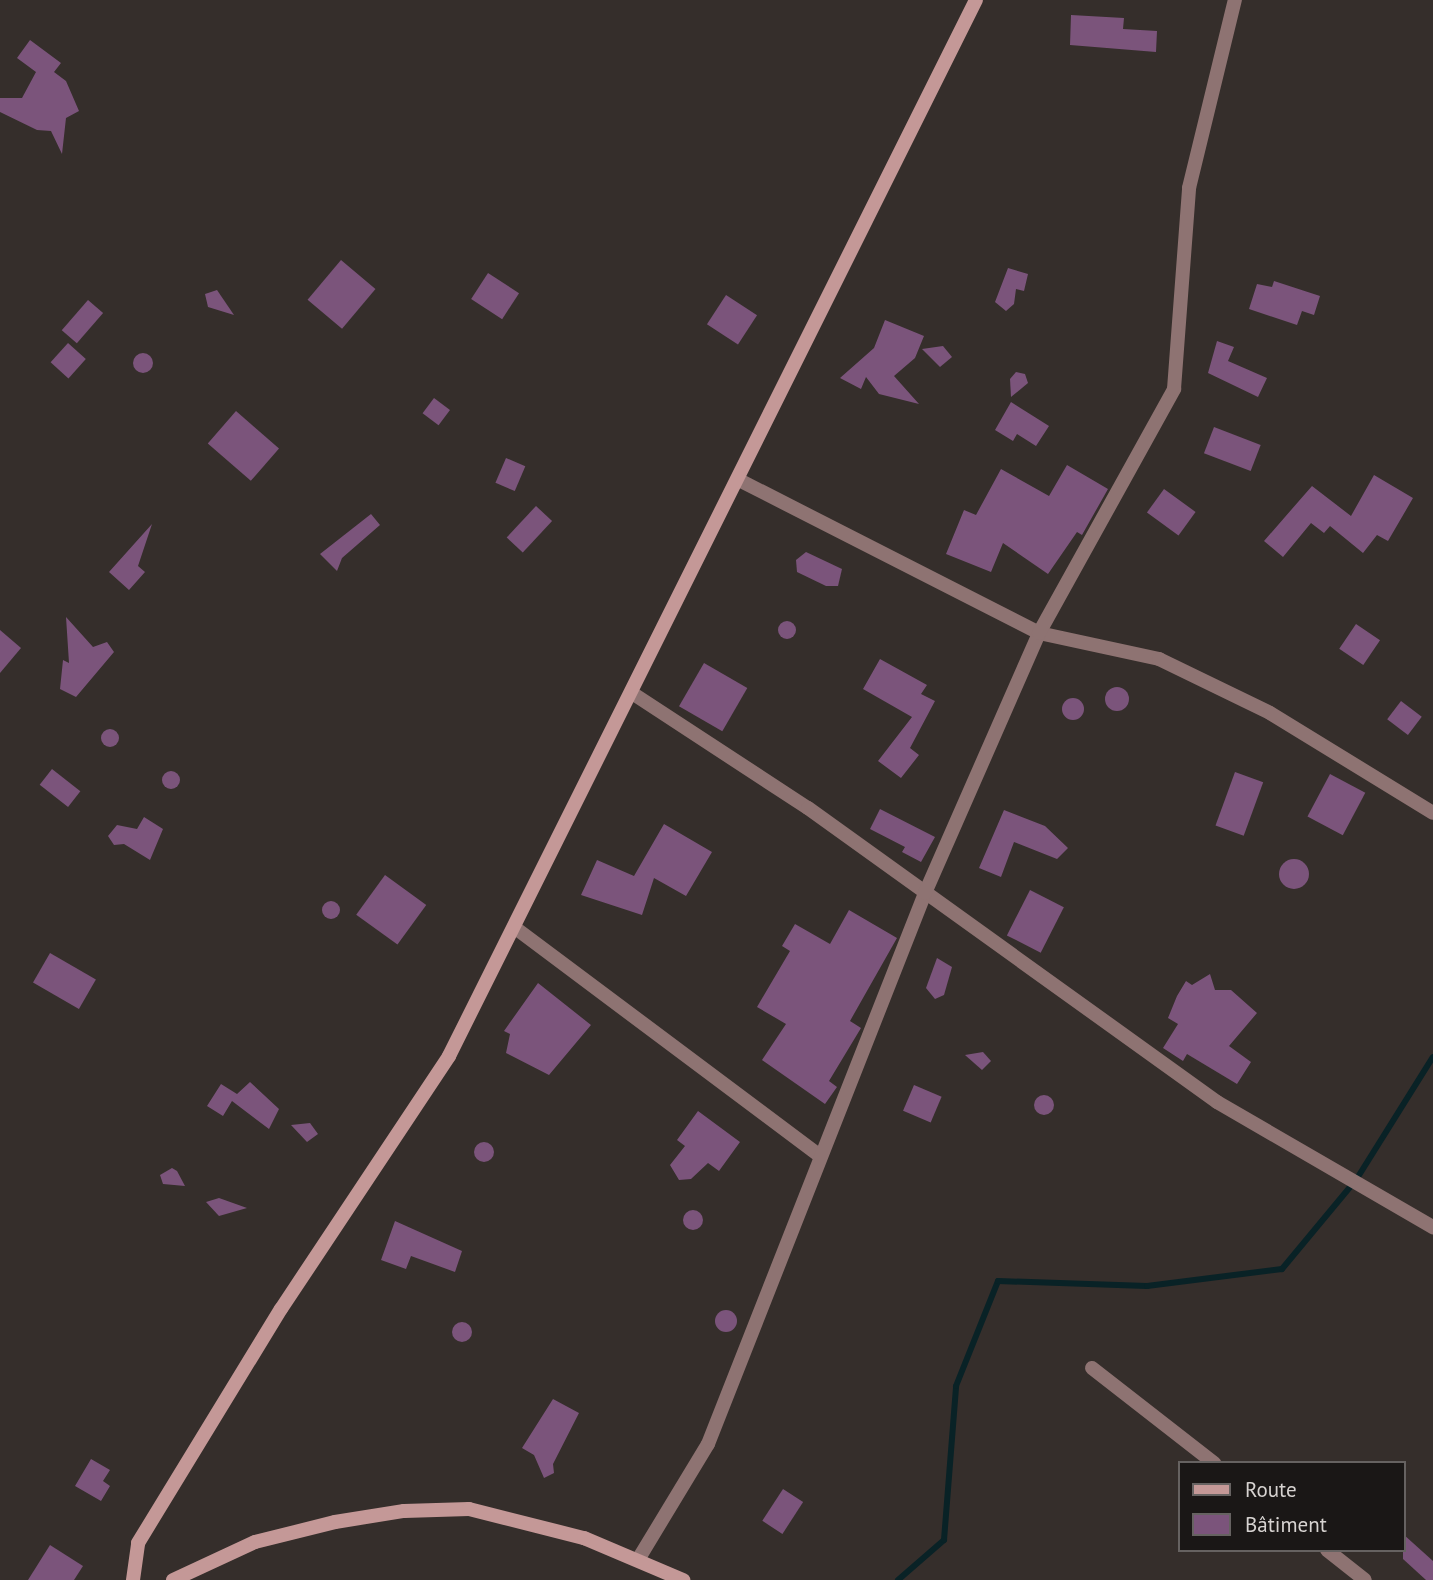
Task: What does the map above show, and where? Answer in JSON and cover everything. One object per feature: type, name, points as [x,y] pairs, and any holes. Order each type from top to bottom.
[{"type":"street","points":[[133,1580],[138,1543],[281,1309],[449,1056],[739,480],[976,0]]},
{"type":"street","points":[[639,1558],[708,1444],[925,893],[1039,633],[1174,389],[1189,188],[1235,0]]},
{"type":"street","points":[[739,480],[1039,633],[1158,659],[1270,713],[1433,813]]},
{"type":"street","points":[[632,693],[808,808],[1217,1102],[1433,1227]]},
{"type":"street","points":[[514,927],[820,1156]]},
{"type":"street","points":[[1092,1368],[1211,1461]]},
{"type":"street","points":[[173,1580],[255,1542],[404,1511],[469,1509],[530,1521],[639,1558],[683,1580]]},
{"type":"street","points":[[1330,1552],[1365,1580]]},
{"type":"building","points":[[1071,15],[1124,18],[1123,29],[1157,31],[1156,52],[1070,45]]},
{"type":"building","points":[[30,40],[61,63],[54,72],[66,81],[79,111],[66,118],[62,154],[51,131],[37,130],[0,112],[0,98],[22,98],[36,72],[17,58]]},
{"type":"building","points":[[341,260],[375,289],[342,329],[308,300]]},
{"type":"building","points":[[1008,268],[1028,274],[1024,291],[1016,289],[1014,304],[1006,311],[995,302]]},
{"type":"building","points":[[488,273],[519,293],[502,319],[471,299]]},
{"type":"building","points":[[1274,281],[1320,296],[1314,315],[1302,311],[1297,325],[1249,309],[1257,284],[1272,287]]},
{"type":"building","points":[[217,290],[234,315],[208,307],[205,294]]},
{"type":"building","points":[[726,295],[757,315],[738,345],[707,324]]},
{"type":"building","points":[[88,300],[103,313],[77,343],[62,330]]},
{"type":"building","points":[[885,320],[924,336],[915,358],[894,376],[919,404],[879,394],[866,377],[861,389],[840,378],[874,348]]},
{"type":"building","points":[[1217,341],[1234,347],[1228,361],[1267,378],[1258,397],[1208,373]]},
{"type":"building","points":[[68,343],[86,359],[68,378],[51,362]]},
{"type":"building","points":[[943,346],[952,357],[940,367],[922,349]]},
{"type":"building","points":[[143,353],[150,356],[153,363],[150,370],[143,373],[136,370],[133,363],[136,356]]},
{"type":"building","points":[[1016,372],[1025,374],[1028,383],[1011,397],[1010,379]]},
{"type":"building","points":[[434,398],[450,410],[439,425],[423,413]]},
{"type":"building","points":[[1011,402],[1049,426],[1036,446],[1017,434],[1013,441],[995,430]]},
{"type":"building","points":[[236,411],[279,448],[251,481],[208,443]]},
{"type":"building","points":[[1214,427],[1261,445],[1251,471],[1204,453]]},
{"type":"building","points":[[506,458],[525,466],[515,491],[495,483]]},
{"type":"building","points":[[1067,465],[1108,489],[1082,535],[1077,532],[1048,574],[1003,543],[991,572],[946,554],[964,510],[976,515],[1001,469],[1049,496]]},
{"type":"building","points":[[1374,475],[1413,498],[1388,541],[1377,535],[1363,553],[1330,526],[1324,533],[1311,523],[1283,557],[1264,541],[1312,486],[1351,516]]},
{"type":"building","points":[[1164,489],[1196,512],[1179,535],[1147,512]]},
{"type":"building","points":[[536,506],[552,521],[523,552],[507,537]]},
{"type":"building","points":[[371,514],[380,525],[342,558],[337,571],[320,554]]},
{"type":"building","points":[[152,524],[138,566],[145,572],[129,590],[109,572]]},
{"type":"building","points":[[806,552],[842,569],[838,586],[826,586],[797,572],[796,560]]},
{"type":"building","points":[[66,617],[93,647],[107,642],[114,652],[76,697],[60,689],[63,660],[69,663]]},
{"type":"building","points":[[787,621],[793,624],[796,630],[793,636],[787,639],[781,636],[778,630],[781,624]]},
{"type":"building","points":[[1356,624],[1380,640],[1363,665],[1339,649]]},
{"type":"building","points":[[0,630],[21,648],[0,673]]},
{"type":"building","points":[[880,659],[927,685],[921,694],[935,701],[910,748],[919,755],[901,778],[878,761],[912,717],[863,689]]},
{"type":"building","points":[[704,663],[747,688],[722,731],[679,706]]},
{"type":"building","points":[[1117,687],[1125,691],[1129,699],[1125,707],[1117,711],[1109,707],[1105,699],[1109,691]]},
{"type":"building","points":[[1073,698],[1081,701],[1084,709],[1081,717],[1073,720],[1065,717],[1062,709],[1065,701]]},
{"type":"building","points":[[1401,701],[1422,717],[1408,735],[1387,719]]},
{"type":"building","points":[[106,729],[114,729],[119,738],[117,745],[106,747],[101,742],[101,734]]},
{"type":"building","points":[[52,769],[80,791],[68,807],[40,785]]},
{"type":"building","points":[[171,771],[177,774],[180,780],[177,786],[171,789],[165,786],[162,780],[165,774]]},
{"type":"building","points":[[1235,772],[1263,782],[1244,836],[1216,826]]},
{"type":"building","points":[[1330,774],[1365,793],[1343,835],[1307,816]]},
{"type":"building","points":[[880,809],[935,837],[921,862],[902,852],[905,847],[870,829]]},
{"type":"building","points":[[1004,810],[1045,826],[1068,848],[1057,859],[1014,842],[1001,877],[979,868]]},
{"type":"building","points":[[144,817],[163,829],[150,860],[124,844],[114,845],[108,836],[117,825],[137,829]]},
{"type":"building","points":[[664,824],[712,852],[686,896],[654,878],[642,915],[581,895],[597,860],[634,876]]},
{"type":"building","points":[[1294,859],[1304,864],[1309,874],[1304,884],[1294,889],[1284,884],[1279,874],[1284,864]]},
{"type":"building","points":[[385,875],[426,905],[397,945],[356,915]]},
{"type":"building","points":[[1030,890],[1064,907],[1041,953],[1007,935]]},
{"type":"building","points":[[331,901],[338,903],[338,917],[331,919],[324,917],[322,910],[324,903]]},
{"type":"building","points":[[849,910],[897,938],[850,1021],[861,1028],[829,1081],[837,1087],[825,1104],[762,1060],[786,1024],[757,1007],[790,951],[782,946],[795,924],[830,944]]},
{"type":"building","points":[[50,953],[96,980],[79,1009],[33,982]]},
{"type":"building","points":[[937,958],[952,967],[944,995],[935,999],[926,988]]},
{"type":"building","points":[[1210,974],[1215,990],[1231,990],[1257,1013],[1229,1046],[1251,1062],[1237,1084],[1187,1054],[1183,1061],[1163,1048],[1178,1024],[1168,1018],[1186,981],[1192,985]]},
{"type":"building","points":[[538,983],[591,1025],[549,1075],[506,1053],[510,1034],[504,1031]]},
{"type":"building","points":[[983,1052],[991,1061],[982,1070],[965,1055]]},
{"type":"building","points":[[250,1082],[279,1109],[269,1129],[232,1101],[223,1116],[207,1106],[221,1084],[237,1094]]},
{"type":"building","points":[[914,1085],[942,1097],[931,1122],[903,1111]]},
{"type":"building","points":[[1044,1095],[1051,1098],[1054,1105],[1051,1112],[1044,1115],[1037,1112],[1034,1105],[1037,1098]]},
{"type":"building","points":[[698,1111],[740,1142],[719,1171],[708,1163],[691,1179],[679,1180],[670,1165],[685,1146],[677,1140]]},
{"type":"building","points":[[310,1123],[318,1134],[307,1142],[291,1125]]},
{"type":"building","points":[[484,1142],[491,1145],[494,1152],[491,1159],[484,1162],[477,1159],[474,1152],[477,1145]]},
{"type":"building","points":[[172,1168],[177,1171],[185,1186],[163,1184],[160,1175]]},
{"type":"building","points":[[219,1198],[247,1208],[219,1216],[206,1202]]},
{"type":"building","points":[[693,1210],[700,1213],[703,1220],[700,1227],[693,1230],[686,1227],[683,1220],[686,1213]]},
{"type":"building","points":[[395,1221],[462,1251],[455,1272],[411,1256],[406,1269],[381,1260]]},
{"type":"building","points":[[726,1310],[736,1317],[737,1321],[730,1331],[726,1332],[716,1325],[715,1321],[722,1311]]},
{"type":"building","points":[[462,1322],[469,1325],[472,1332],[469,1339],[462,1342],[455,1339],[452,1332],[455,1325]]},
{"type":"building","points":[[553,1399],[579,1413],[553,1464],[554,1473],[544,1478],[534,1455],[522,1448]]},
{"type":"building","points":[[91,1459],[110,1470],[103,1481],[110,1486],[101,1501],[75,1486]]},
{"type":"building","points":[[783,1489],[803,1502],[782,1534],[762,1521]]},
{"type":"building","points":[[1405,1536],[1433,1561],[1433,1580],[1426,1580],[1403,1559]]},
{"type":"building","points":[[50,1545],[83,1566],[74,1580],[28,1580]]},
{"type":"waterway","points":[[898,1580],[944,1540],[956,1386],[998,1281],[1147,1286],[1282,1269],[1356,1180],[1433,1057]]}]
